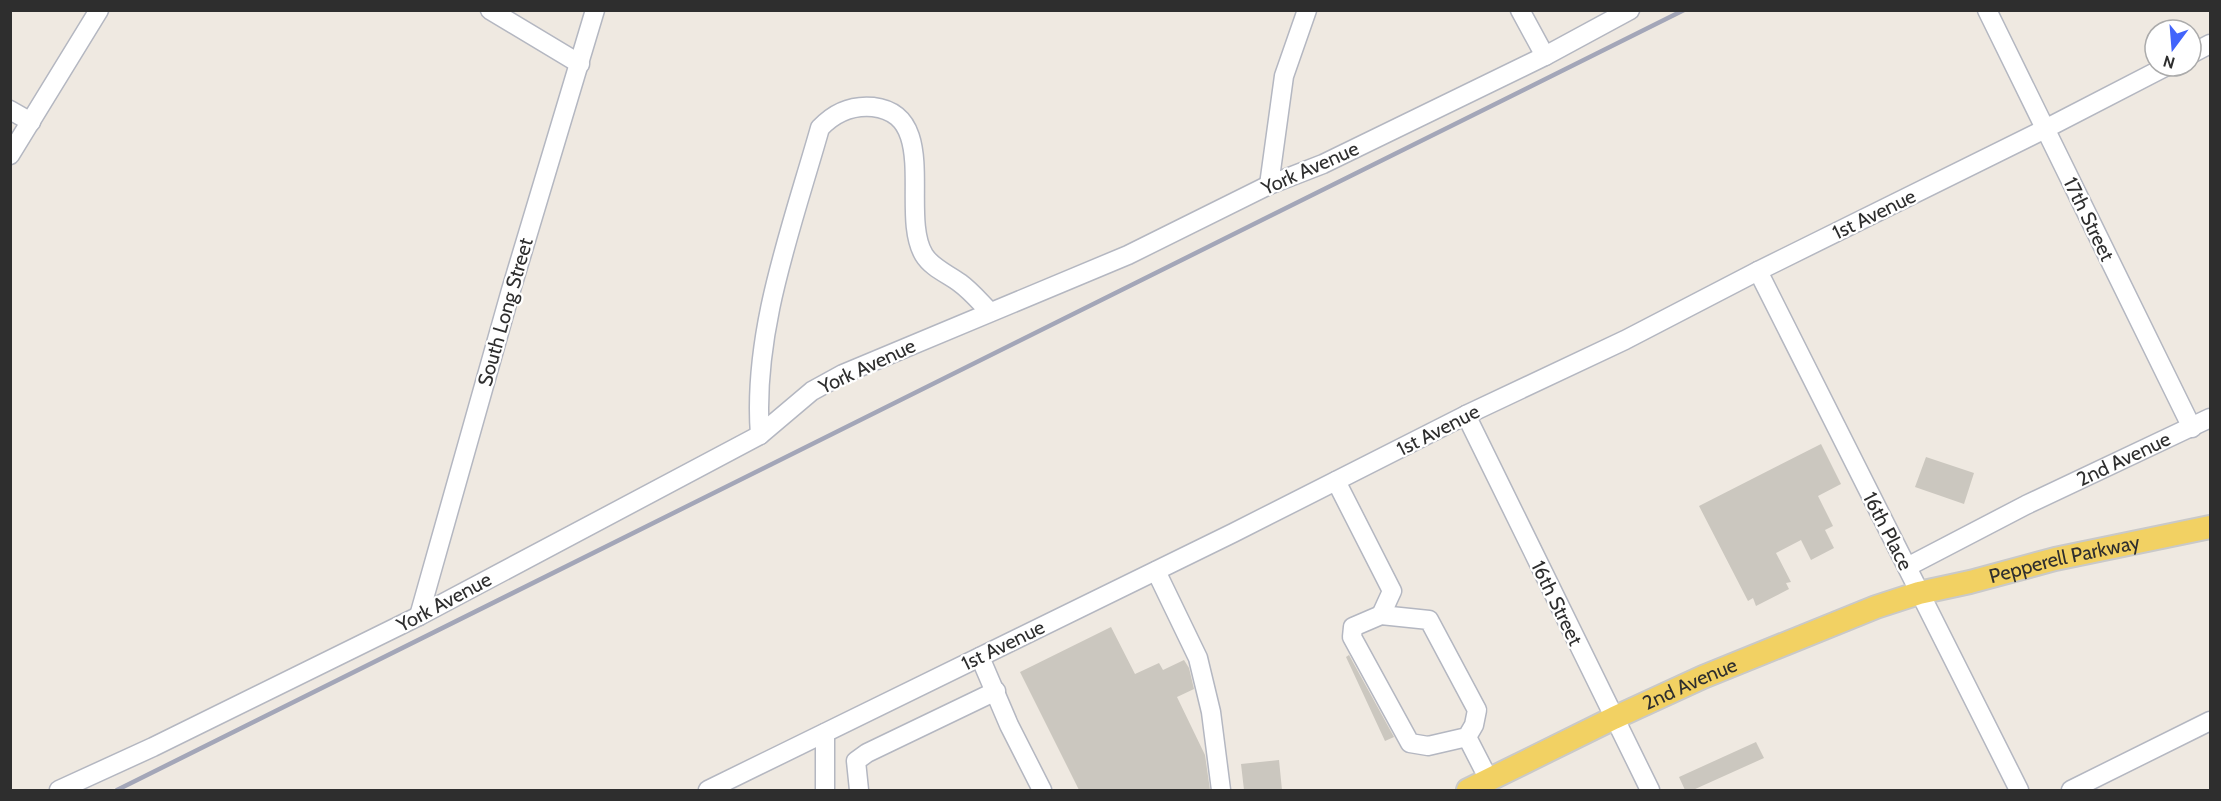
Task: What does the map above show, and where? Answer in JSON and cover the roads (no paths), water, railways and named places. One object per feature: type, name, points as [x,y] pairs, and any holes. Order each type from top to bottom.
[{"type":"main road","name":"Pepperell Parkway","points":[[1919,593],[2055,559],[2211,526]]},
{"type":"main road","name":"2nd Avenue","points":[[1468,790],[1614,718],[1747,659],[1876,607],[1919,593]]},
{"type":"street","points":[[10,155],[99,10]]},
{"type":"street","points":[[490,10],[580,64]]},
{"type":"street","name":"South Long Street","points":[[419,616],[508,301],[595,10]]},
{"type":"street","points":[[1269,185],[1284,76],[1307,10]]},
{"type":"street","points":[[1520,10],[1545,56]]},
{"type":"street","name":"York Avenue","points":[[59,790],[153,747],[419,616],[760,435],[812,391],[843,374],[1128,255],[1269,185],[1323,164],[1545,56],[1630,10]]},
{"type":"street","name":"17th Street","points":[[1987,10],[2192,428]]},
{"type":"street","name":"1st Avenue","points":[[708,790],[1156,571],[1466,415],[1625,340],[2144,78]]},
{"type":"street","points":[[760,435],[757,404],[761,363],[774,291],[820,129],[831,117],[863,106],[880,108],[897,115],[908,129],[913,147],[915,231],[924,256],[943,273],[960,283],[990,312]]},
{"type":"street","points":[[10,110],[31,122]]},
{"type":"street","name":"16th Place","points":[[1758,271],[2019,790]]},
{"type":"street","name":"16th Street","points":[[1466,415],[1650,790]]},
{"type":"street","name":"2nd Avenue","points":[[1906,567],[2026,505],[2211,418]]},
{"type":"street","points":[[1336,481],[1392,591],[1382,615]]},
{"type":"street","points":[[1156,571],[1198,658],[1211,712],[1221,790]]},
{"type":"street","points":[[1382,615],[1429,620],[1477,710],[1474,725],[1467,737],[1428,746],[1410,743],[1352,637],[1353,627],[1382,615]]},
{"type":"street","points":[[980,657],[1009,724],[1042,790]]},
{"type":"street","points":[[859,790],[856,761],[867,753],[996,691]]},
{"type":"street","points":[[2071,790],[2211,721]]},
{"type":"street","points":[[825,733],[825,790]]},
{"type":"street","points":[[1467,737],[1489,780]]},
{"type":"railway","points":[[117,790],[1684,10]]}]
